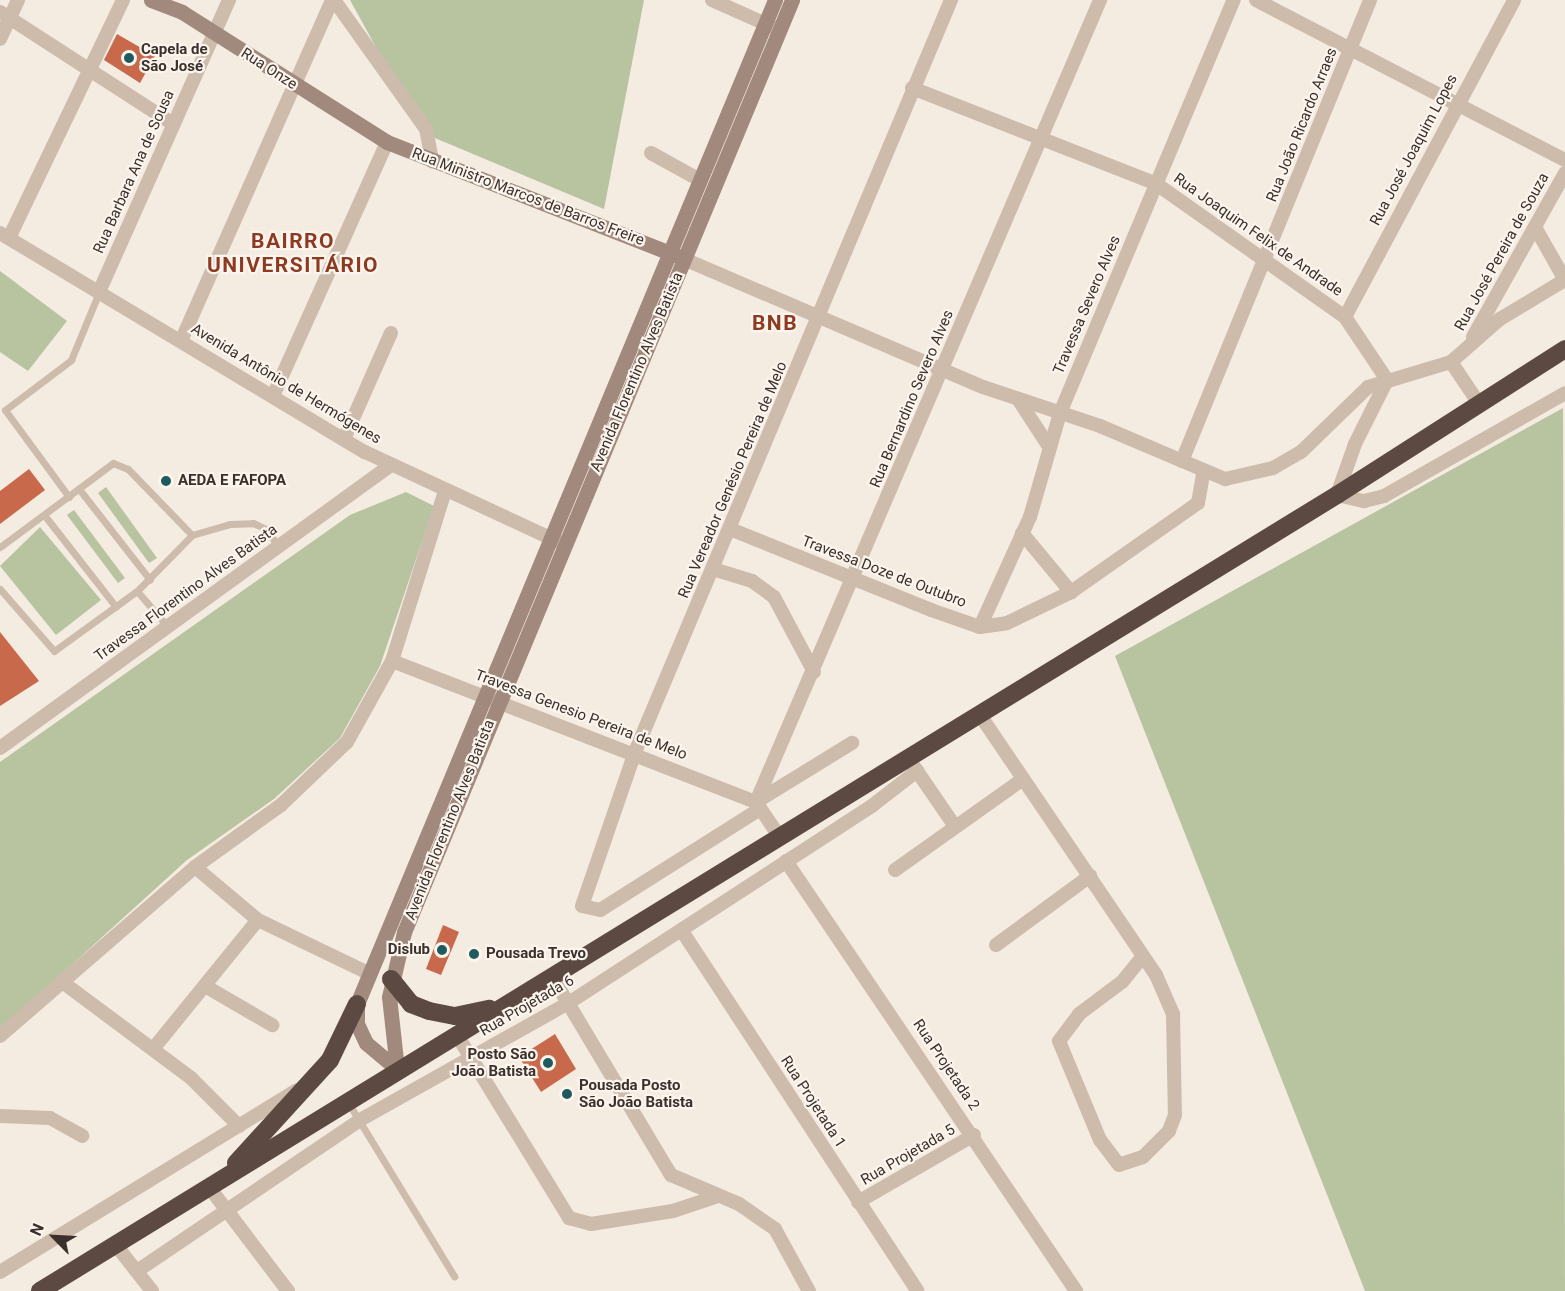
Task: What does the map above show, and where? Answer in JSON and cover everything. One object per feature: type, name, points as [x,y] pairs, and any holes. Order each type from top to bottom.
[{"type":"highway","points":[[40,1291],[348,1103],[397,1069],[553,978],[779,836],[913,764],[980,715],[1337,495],[1565,349]]},
{"type":"highway","points":[[391,979],[411,1004],[429,1011],[455,1016],[503,1007]]},
{"type":"highway","points":[[214,1185],[314,1080],[330,1060],[357,1004]]},
{"type":"main road","name":"Rua Onze","points":[[151,0],[215,33],[387,142]]},
{"type":"main road","name":"Avenida Florentino Alves Batista","points":[[357,1004],[369,974],[397,928],[493,699],[565,545],[677,256],[700,180],[775,0]]},
{"type":"main road","name":"Avenida Florentino Alves Batista","points":[[493,699],[550,538],[792,0]]},
{"type":"main road","name":"Rua Ministro Marcos de Barros Freire","points":[[387,142],[677,256]]},
{"type":"main road","name":"Avenida Florentino Alves Batista","points":[[397,928],[391,979],[397,1069]]},
{"type":"main road","points":[[357,1004],[357,1024],[366,1043],[397,1069]]},
{"type":"street","points":[[0,39],[5,15],[18,0]]},
{"type":"street","points":[[4,236],[59,140],[123,0]]},
{"type":"street","name":"Rua Barbara Ana de Sousa","points":[[99,292],[229,0]]},
{"type":"street","points":[[181,341],[333,0]]},
{"type":"street","points":[[333,0],[426,129],[432,160]]},
{"type":"street","points":[[712,0],[780,30]]},
{"type":"street","name":"Rua Vereador Genésio Pereira de Melo","points":[[758,806],[615,900],[592,912],[582,906],[635,752],[730,530],[912,88],[951,0]]},
{"type":"street","name":"Rua Bernardino Severo Alves","points":[[758,806],[1100,0]]},
{"type":"street","name":"Travessa Severo Alves","points":[[980,627],[1022,533],[1060,413],[1234,0]]},
{"type":"street","points":[[1256,0],[1459,100],[1565,160]]},
{"type":"street","name":"Rua João Ricardo Arraes","points":[[1182,461],[1370,0]]},
{"type":"street","name":"Rua José Joaquim Lopes","points":[[1345,317],[1514,0]]},
{"type":"street","points":[[5,15],[174,124]]},
{"type":"street","name":"Rua Joaquim Felix de Andrade","points":[[912,88],[1155,183],[1266,258],[1345,317],[1387,380]]},
{"type":"street","points":[[273,396],[387,142]]},
{"type":"street","points":[[651,153],[700,180]]},
{"type":"street","name":"Rua José Pereira de Souza","points":[[1468,347],[1565,173]]},
{"type":"street","points":[[677,256],[820,314],[942,369],[1182,461],[1203,474],[1225,479],[1273,468],[1301,452],[1363,390],[1387,380],[1450,362],[1500,318],[1565,280],[1535,227]]},
{"type":"street","name":"Avenida Antônio de Hermógenes","points":[[4,236],[391,465],[565,545]]},
{"type":"street","points":[[344,439],[392,333]]},
{"type":"street","points":[[1450,362],[1479,402]]},
{"type":"street","points":[[1387,380],[1355,444],[1337,495],[1364,501],[1384,495],[1565,393]]},
{"type":"street","points":[[1018,399],[1048,445]]},
{"type":"street","name":"Travessa Florentino Alves Batista","points":[[0,748],[391,465]]},
{"type":"street","points":[[980,627],[1028,614],[1071,592],[1198,503],[1203,474]]},
{"type":"street","points":[[0,1036],[195,867],[281,805],[347,742],[392,661],[445,491]]},
{"type":"street","name":"Travessa Doze de Outubro","points":[[730,530],[980,627]]},
{"type":"street","points":[[1022,533],[1071,592]]},
{"type":"street","points":[[713,569],[729,572],[774,597],[814,672]]},
{"type":"street","name":"Travessa Genesio Pereira de Melo","points":[[392,661],[635,752],[758,806]]},
{"type":"street","points":[[980,715],[1090,876],[1142,957],[1173,1014],[1178,1098],[1169,1131],[1134,1163],[1119,1165],[1100,1140],[1059,1041],[1079,1014],[1122,982],[1142,957]]},
{"type":"street","points":[[779,836],[758,806],[852,744]]},
{"type":"street","points":[[913,764],[954,825]]},
{"type":"street","name":"Rua Projetada 6","points":[[137,1271],[360,1120],[567,1004],[682,931],[786,861],[913,764]]},
{"type":"street","points":[[895,870],[954,825],[1023,779]]},
{"type":"street","name":"Rua Projetada 2","points":[[786,861],[974,1135],[1076,1291]]},
{"type":"street","points":[[195,867],[258,920],[369,974]]},
{"type":"street","points":[[996,945],[1090,876]]},
{"type":"street","points":[[153,1049],[258,920]]},
{"type":"street","name":"Rua Projetada 1","points":[[682,931],[858,1203],[918,1291]]},
{"type":"street","points":[[553,978],[671,1175],[718,1196],[775,1229],[809,1291]]},
{"type":"street","points":[[61,981],[153,1049],[239,1126]]},
{"type":"street","points":[[205,986],[272,1025]]},
{"type":"street","points":[[457,1035],[553,1195],[575,1221],[591,1224],[674,1210],[718,1196]]},
{"type":"street","points":[[0,1272],[314,1080]]},
{"type":"street","points":[[0,1116],[50,1118],[82,1136]]},
{"type":"street","name":"Rua Projetada 5","points":[[858,1203],[974,1135]]},
{"type":"street","points":[[214,1185],[228,1211],[288,1291]]},
{"type":"street","points":[[115,1244],[152,1291]]},
{"type":"lane","points":[[69,497],[3,412],[71,360],[99,292]]},
{"type":"lane","points":[[0,547],[45,516],[108,464],[122,464],[192,536]]},
{"type":"lane","points":[[79,489],[150,580]]},
{"type":"lane","points":[[45,516],[116,607]]},
{"type":"lane","points":[[0,589],[54,651],[137,591],[192,536],[230,524],[253,523],[268,530],[278,547]]},
{"type":"lane","points":[[137,591],[168,627]]},
{"type":"lane","points":[[348,1103],[454,1276]]},
{"type":"green space","points":[[350,0],[644,0],[604,209],[423,133]]},
{"type":"green space","points":[[0,271],[67,321],[28,371],[0,352]]},
{"type":"green space","points":[[1563,408],[1565,1291],[1365,1291],[1115,656]]},
{"type":"green space","points":[[106,487],[157,558],[149,563],[98,493]]},
{"type":"green space","points":[[406,492],[434,506],[380,666],[340,738],[274,799],[187,860],[0,1030],[0,762],[350,515]]},
{"type":"green space","points":[[74,510],[125,578],[118,583],[67,515]]},
{"type":"green space","points":[[40,527],[101,600],[56,635],[0,566]]},
{"type":"building","name":"Capela de São José","points":[[117,34],[155,56],[140,83],[104,60]]},
{"type":"building","points":[[29,469],[45,490],[0,524],[0,491]]},
{"type":"building","points":[[0,632],[39,681],[0,706]]},
{"type":"building","name":"Dislub","points":[[443,925],[459,932],[441,975],[426,969]]},
{"type":"building","name":"Posto São João Batista","points":[[555,1034],[576,1069],[541,1092],[519,1057]]},
{"type":"place","name":"Capela de São José","points":[[129,58]]},
{"type":"place","name":"AEDA E FAFOPA","points":[[166,481]]},
{"type":"place","name":"Dislub","points":[[442,950]]},
{"type":"place","name":"Pousada Trevo","points":[[474,954]]},
{"type":"place","name":"Posto São João Batista","points":[[548,1063]]},
{"type":"place","name":"Pousada Posto São João Batista","points":[[567,1094]]},
{"type":"district","name":"BAIRRO UNIVERSITÁRIO","points":[[293,253]]},
{"type":"district","name":"BNB","points":[[775,323]]}]
